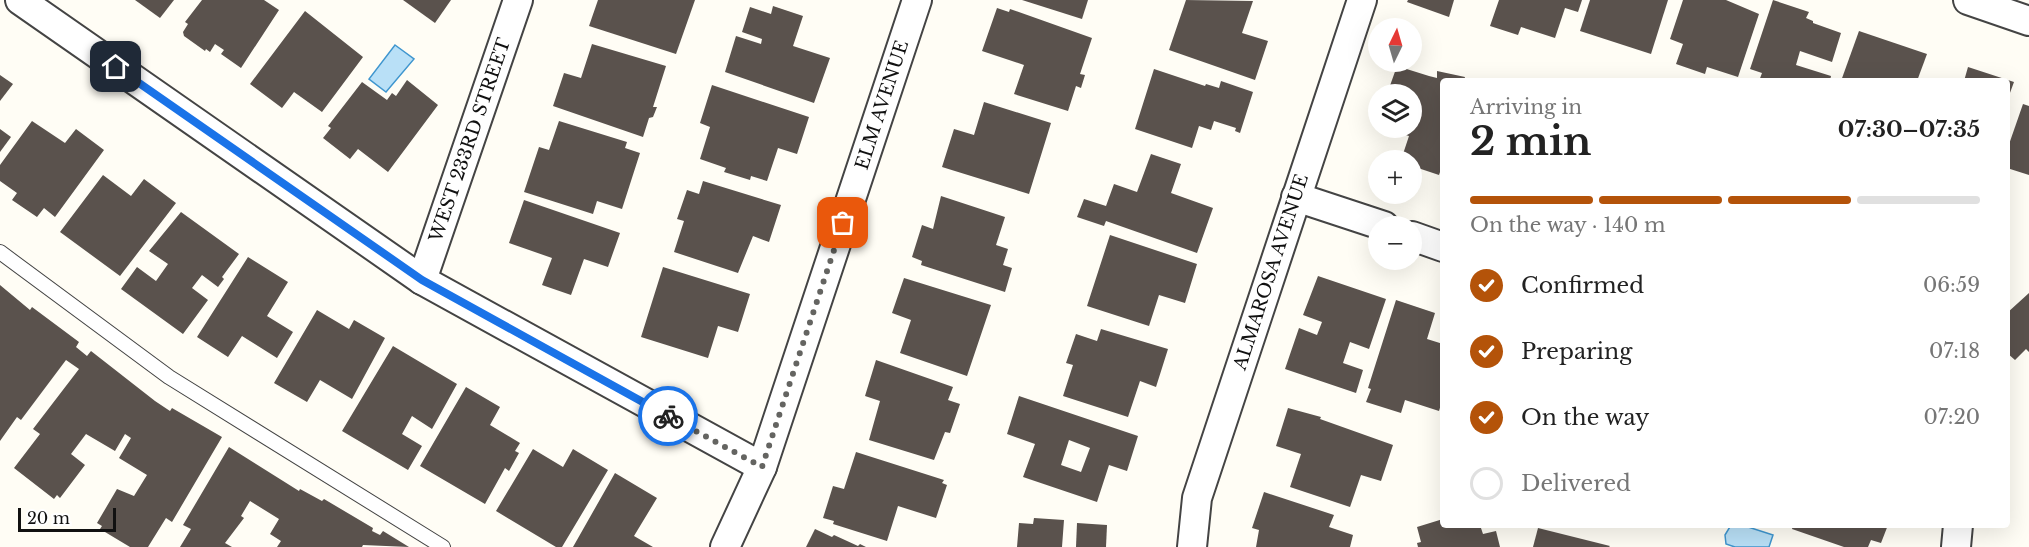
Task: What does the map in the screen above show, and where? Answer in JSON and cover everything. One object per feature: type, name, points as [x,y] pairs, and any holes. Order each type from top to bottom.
[{"type":"street","points":[[20,0],[422,280],[762,467]]},
{"type":"street","name":"WEST 233RD STREET","points":[[422,280],[518,0]]},
{"type":"street","name":"ELM AVENUE","points":[[724,547],[762,467],[917,0]]},
{"type":"street","name":"ALMAROSA AVENUE","points":[[1192,547],[1197,498],[1362,0]]},
{"type":"street","points":[[1968,0],[2029,21]]},
{"type":"street","points":[[1296,196],[1368,221]]},
{"type":"street","points":[[1422,240],[1440,246]]},
{"type":"street","points":[[1956,547],[1958,528]]},
{"type":"lane","points":[[0,252],[169,377],[443,547]]},
{"type":"water","points":[[395,45],[414,59],[386,92],[369,79]]},
{"type":"water","points":[[1729,528],[1751,528],[1773,535],[1769,547],[1735,547],[1726,544],[1725,535]]},
{"type":"building","points":[[135,0],[174,0],[160,18]]},
{"type":"building","points":[[202,0],[264,0],[279,10],[241,68],[221,54],[224,50],[215,44],[210,52],[206,49],[205,51],[184,36],[183,32],[188,24],[185,22]]},
{"type":"building","points":[[403,0],[451,0],[435,23]]},
{"type":"building","points":[[598,0],[695,0],[676,54],[589,26]]},
{"type":"building","points":[[1022,0],[1088,0],[1082,19]]},
{"type":"building","points":[[1186,0],[1253,1],[1242,33],[1268,41],[1255,80],[1169,50]]},
{"type":"building","points":[[1408,0],[1454,0],[1449,17],[1407,2]]},
{"type":"building","points":[[1499,0],[1582,0],[1578,12],[1565,8],[1555,38],[1521,27],[1518,35],[1490,26]]},
{"type":"building","points":[[1590,0],[1668,0],[1651,54],[1580,31]]},
{"type":"building","points":[[1683,0],[1726,0],[1759,14],[1738,77],[1707,67],[1705,74],[1676,64],[1683,44],[1670,39]]},
{"type":"building","points":[[1773,0],[1809,12],[1806,18],[1813,23],[1841,33],[1832,62],[1800,51],[1796,65],[1831,76],[1831,78],[1760,78],[1762,73],[1750,69]]},
{"type":"building","points":[[773,6],[803,16],[793,46],[830,58],[814,103],[725,72],[736,36],[761,44],[762,39],[742,32],[750,7],[771,14]]},
{"type":"building","points":[[997,8],[1009,12],[1010,9],[1092,38],[1080,74],[1085,75],[1081,88],[1076,86],[1068,111],[1014,94],[1024,65],[982,51]]},
{"type":"building","points":[[305,11],[363,57],[322,112],[294,92],[282,108],[250,84]]},
{"type":"building","points":[[1859,31],[1927,54],[1918,78],[1842,78]]},
{"type":"building","points":[[592,44],[666,66],[653,107],[657,107],[653,117],[649,118],[643,137],[553,106],[564,73],[581,78]]},
{"type":"building","points":[[1968,67],[2002,78],[1965,78]]},
{"type":"building","points":[[1154,69],[1205,86],[1206,84],[1219,88],[1221,81],[1253,92],[1240,133],[1235,131],[1236,128],[1214,121],[1211,130],[1199,126],[1192,148],[1135,129]]},
{"type":"building","points":[[1437,71],[1465,77],[1440,78],[1439,175],[1422,169],[1422,150],[1404,150],[1408,138],[1422,138],[1422,84],[1391,84],[1395,72],[1417,72],[1437,78]]},
{"type":"building","points":[[0,75],[13,84],[0,101]]},
{"type":"building","points":[[407,80],[438,105],[388,172],[358,149],[350,159],[323,138],[331,128],[328,126],[362,82],[387,100],[392,93],[396,96]]},
{"type":"building","points":[[2010,81],[2014,82],[2010,93]]},
{"type":"building","points":[[712,85],[809,117],[797,154],[778,148],[767,181],[751,176],[750,180],[724,172],[726,168],[700,159],[710,127],[700,123]]},
{"type":"building","points":[[984,102],[1051,123],[1029,194],[942,167],[954,129],[974,135]]},
{"type":"building","points":[[2023,104],[2029,106],[2029,175],[2010,169],[2010,141]]},
{"type":"building","points":[[32,121],[65,143],[76,129],[104,150],[55,217],[44,208],[37,217],[12,200],[17,193],[0,181],[0,165]]},
{"type":"building","points":[[559,121],[627,142],[625,148],[640,153],[622,209],[597,201],[593,214],[524,192],[539,147],[549,150]]},
{"type":"building","points":[[0,129],[11,137],[0,152]]},
{"type":"building","points":[[1151,154],[1181,164],[1171,193],[1213,208],[1197,253],[1106,221],[1104,226],[1077,217],[1084,199],[1106,206],[1114,184],[1137,192]]},
{"type":"building","points":[[103,175],[131,196],[144,179],[176,203],[120,276],[60,232]]},
{"type":"building","points":[[703,181],[781,205],[769,242],[753,236],[738,273],[674,252],[684,221],[677,219],[687,190],[699,194]]},
{"type":"building","points":[[941,196],[1005,217],[996,245],[1008,249],[1003,265],[1012,268],[1005,292],[921,265],[922,261],[912,257],[922,225],[933,229]]},
{"type":"building","points":[[524,200],[620,233],[608,267],[584,259],[571,295],[542,285],[552,258],[509,243]]},
{"type":"building","points":[[181,212],[239,254],[222,277],[224,279],[218,287],[202,275],[192,288],[208,300],[183,334],[121,289],[137,267],[156,281],[168,264],[149,251]]},
{"type":"building","points":[[1110,235],[1197,264],[1185,303],[1159,295],[1149,326],[1087,306]]},
{"type":"building","points":[[248,257],[288,282],[267,316],[293,332],[277,358],[242,336],[228,357],[197,337]]},
{"type":"building","points":[[663,267],[750,294],[738,332],[718,326],[708,358],[641,337]]},
{"type":"building","points":[[1318,276],[1386,299],[1369,349],[1350,342],[1343,363],[1363,370],[1356,393],[1285,369],[1299,328],[1317,335],[1322,322],[1303,315]]},
{"type":"building","points":[[904,278],[991,305],[967,376],[900,353],[911,320],[892,313]]},
{"type":"building","points":[[0,285],[30,310],[32,307],[79,342],[76,347],[87,356],[91,351],[170,411],[172,408],[222,437],[172,522],[166,518],[148,547],[130,547],[100,529],[102,526],[97,523],[117,489],[134,496],[147,475],[119,458],[131,438],[125,434],[115,451],[86,434],[71,454],[85,465],[60,498],[57,495],[54,499],[14,468],[40,434],[33,429],[79,369],[66,360],[21,420],[17,417],[0,441]]},
{"type":"building","points":[[2029,293],[2029,352],[2026,349],[2015,360],[2010,356],[2010,310]]},
{"type":"building","points":[[1396,300],[1435,313],[1427,339],[1440,343],[1439,411],[1405,400],[1401,413],[1366,402],[1371,389],[1368,388]]},
{"type":"building","points":[[317,310],[349,329],[354,320],[385,338],[352,399],[320,380],[307,402],[274,383]]},
{"type":"building","points":[[1101,329],[1168,349],[1156,387],[1140,381],[1128,417],[1063,396],[1073,365],[1066,363],[1076,334],[1097,341]]},
{"type":"building","points":[[393,346],[457,384],[432,429],[412,416],[402,434],[422,446],[408,470],[342,431]]},
{"type":"building","points":[[876,360],[953,387],[948,400],[960,404],[950,433],[945,432],[934,460],[869,440],[880,401],[865,396]]},
{"type":"building","points":[[466,387],[500,407],[490,425],[520,443],[515,451],[519,453],[509,471],[505,468],[485,504],[420,466]]},
{"type":"building","points":[[1019,396],[1138,436],[1127,471],[1109,465],[1097,502],[1023,477],[1035,444],[1007,434]],"holes":[[[1069,440],[1090,448],[1081,472],[1061,465]]]},
{"type":"building","points":[[1288,408],[1321,417],[1320,419],[1393,445],[1381,481],[1361,475],[1350,507],[1290,487],[1301,454],[1276,446]]},
{"type":"building","points":[[229,447],[299,491],[300,489],[322,501],[324,499],[373,528],[372,531],[380,535],[383,531],[409,547],[363,545],[362,547],[277,547],[281,541],[270,534],[279,519],[250,501],[241,516],[244,518],[225,543],[232,547],[180,547],[191,529],[183,525]]},
{"type":"building","points":[[533,449],[563,467],[573,449],[608,470],[562,547],[556,547],[496,511]]},
{"type":"building","points":[[856,452],[944,480],[942,483],[947,485],[936,518],[898,506],[887,541],[833,524],[834,521],[823,518],[833,486],[844,489]]},
{"type":"building","points":[[615,473],[657,498],[634,536],[653,547],[573,547]]},
{"type":"building","points":[[1264,492],[1334,515],[1329,527],[1353,535],[1350,547],[1256,547],[1259,530],[1252,528]]},
{"type":"building","points":[[1034,518],[1064,520],[1062,547],[1017,547],[1019,523],[1033,524]]},
{"type":"building","points":[[1440,520],[1440,528],[1481,528],[1483,534],[1496,531],[1500,547],[1418,547],[1417,543],[1421,542],[1417,527]]},
{"type":"building","points":[[1077,523],[1107,525],[1106,547],[1076,547]]},
{"type":"building","points":[[1538,528],[1610,546],[1533,547]]},
{"type":"building","points":[[1887,528],[1881,543],[1871,540],[1868,547],[1844,547],[1792,529]]},
{"type":"building","points":[[815,529],[832,537],[834,535],[858,546],[860,544],[866,547],[806,547]]},
{"type":"way so far","points":[[668,416],[762,467],[843,223]]},
{"type":"route","points":[[116,67],[422,280],[668,416]]}]
